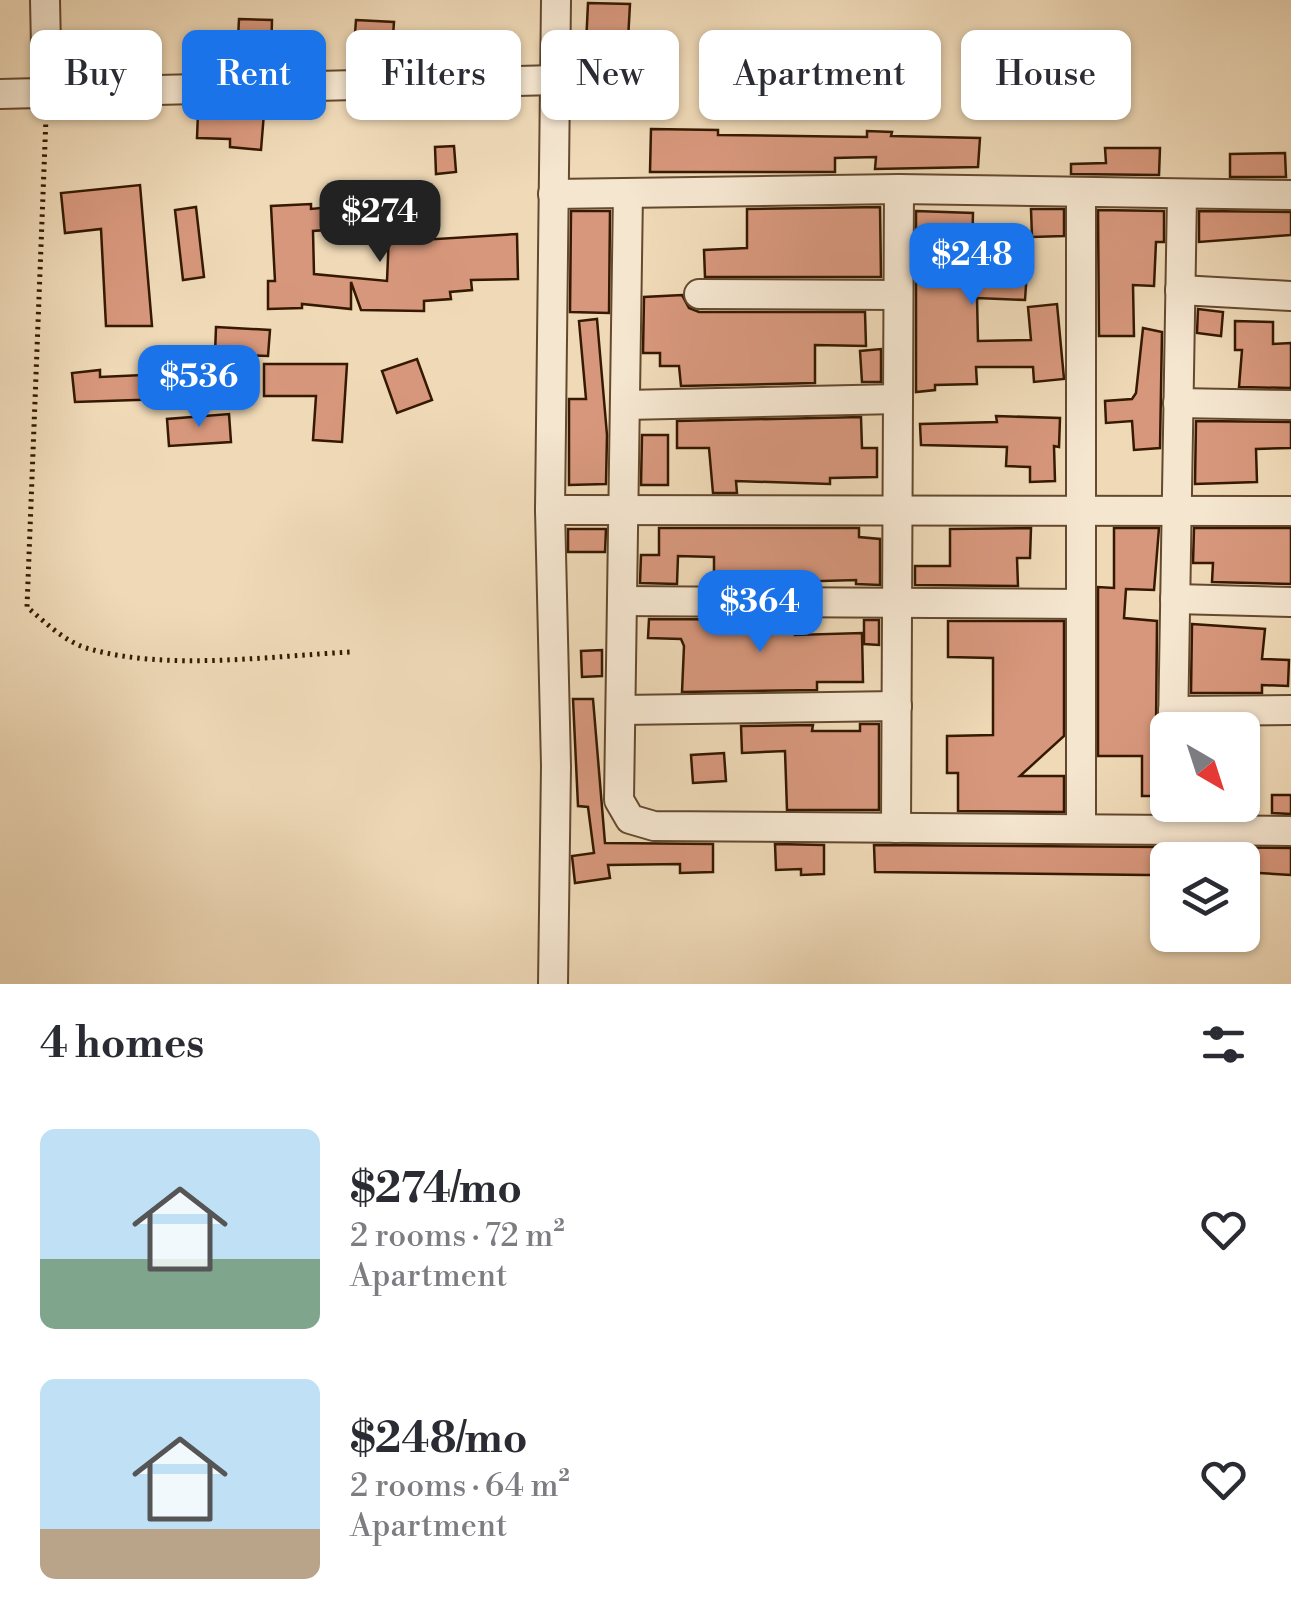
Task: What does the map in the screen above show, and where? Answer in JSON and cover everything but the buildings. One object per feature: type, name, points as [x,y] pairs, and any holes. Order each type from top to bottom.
[{"type":"street","points":[[45,0],[46,30]]},
{"type":"street","points":[[556,0],[556,30]]},
{"type":"street","points":[[162,91],[541,80]]},
{"type":"street","points":[[0,94],[30,94]]},
{"type":"street","points":[[553,984],[556,766],[550,510],[554,120]]},
{"type":"street","points":[[553,194],[899,190],[1291,195]]},
{"type":"street","points":[[896,828],[899,190]]},
{"type":"street","points":[[628,193],[619,800],[630,819],[642,824],[1080,828],[1150,819]]},
{"type":"street","points":[[1080,828],[1081,193]]},
{"type":"street","points":[[1173,712],[1182,195]]},
{"type":"street","points":[[1180,290],[1291,296]]},
{"type":"street","points":[[699,294],[898,295]]},
{"type":"street","points":[[626,404],[898,399]]},
{"type":"street","points":[[1178,403],[1291,405]]},
{"type":"street","points":[[550,510],[1291,511]]},
{"type":"street","points":[[1175,599],[1291,602]]},
{"type":"street","points":[[622,601],[1080,604]]},
{"type":"street","points":[[621,710],[896,706]]},
{"type":"street","points":[[1260,713],[1291,710]]},
{"type":"street","points":[[1219,822],[1291,831]]},
{"type":"path","points":[[46,120],[27,606],[58,633],[87,649],[124,656],[203,659],[351,652]]}]
